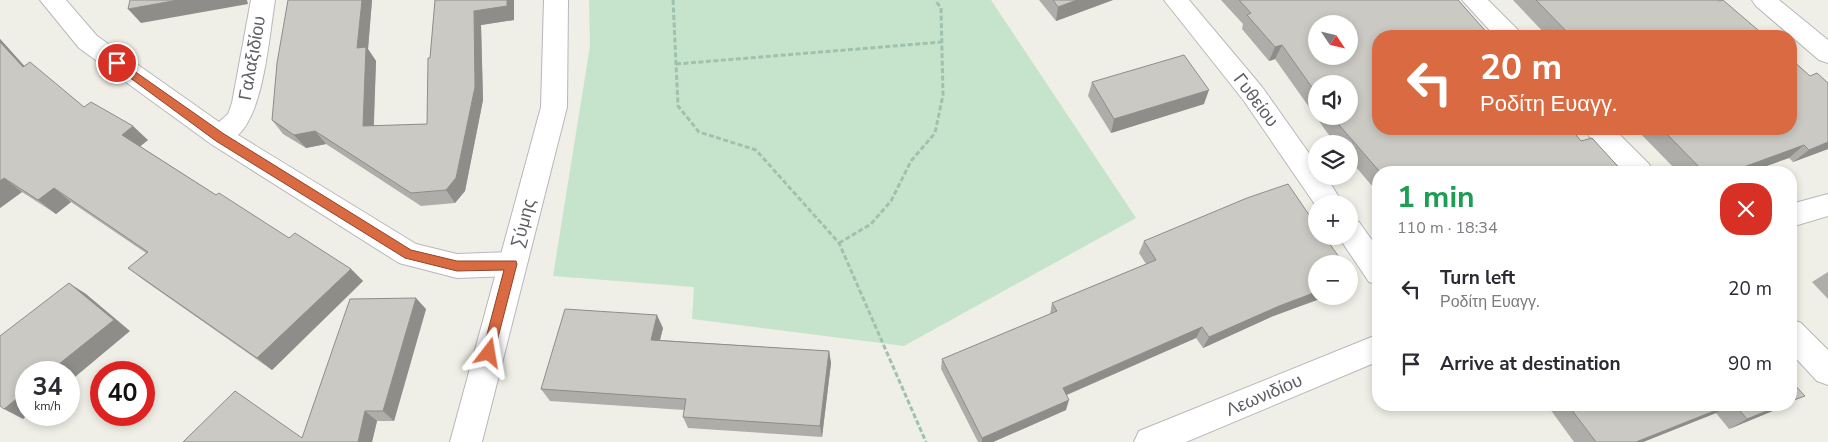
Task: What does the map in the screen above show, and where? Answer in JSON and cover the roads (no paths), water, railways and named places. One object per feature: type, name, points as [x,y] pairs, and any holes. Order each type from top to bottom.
[{"type":"street","points":[[52,0],[88,42],[220,138],[409,254],[457,266],[512,264]]},
{"type":"street","name":"Γαλαξιδίου","points":[[220,138],[238,120],[245,103],[263,0]]},
{"type":"street","name":"Σύμης","points":[[466,442],[554,107],[556,0]]},
{"type":"street","name":"Γυθείου","points":[[1176,0],[1253,94],[1324,195]]},
{"type":"street","points":[[1474,0],[1503,30]]},
{"type":"street","points":[[1764,0],[1828,54]]},
{"type":"street","points":[[1604,135],[1634,166]]},
{"type":"street","points":[[1797,214],[1828,205]]},
{"type":"street","points":[[1358,243],[1372,263]]},
{"type":"street","points":[[1797,338],[1828,371]]},
{"type":"street","name":"Λεωνιδίου","points":[[1150,442],[1372,350]]}]
